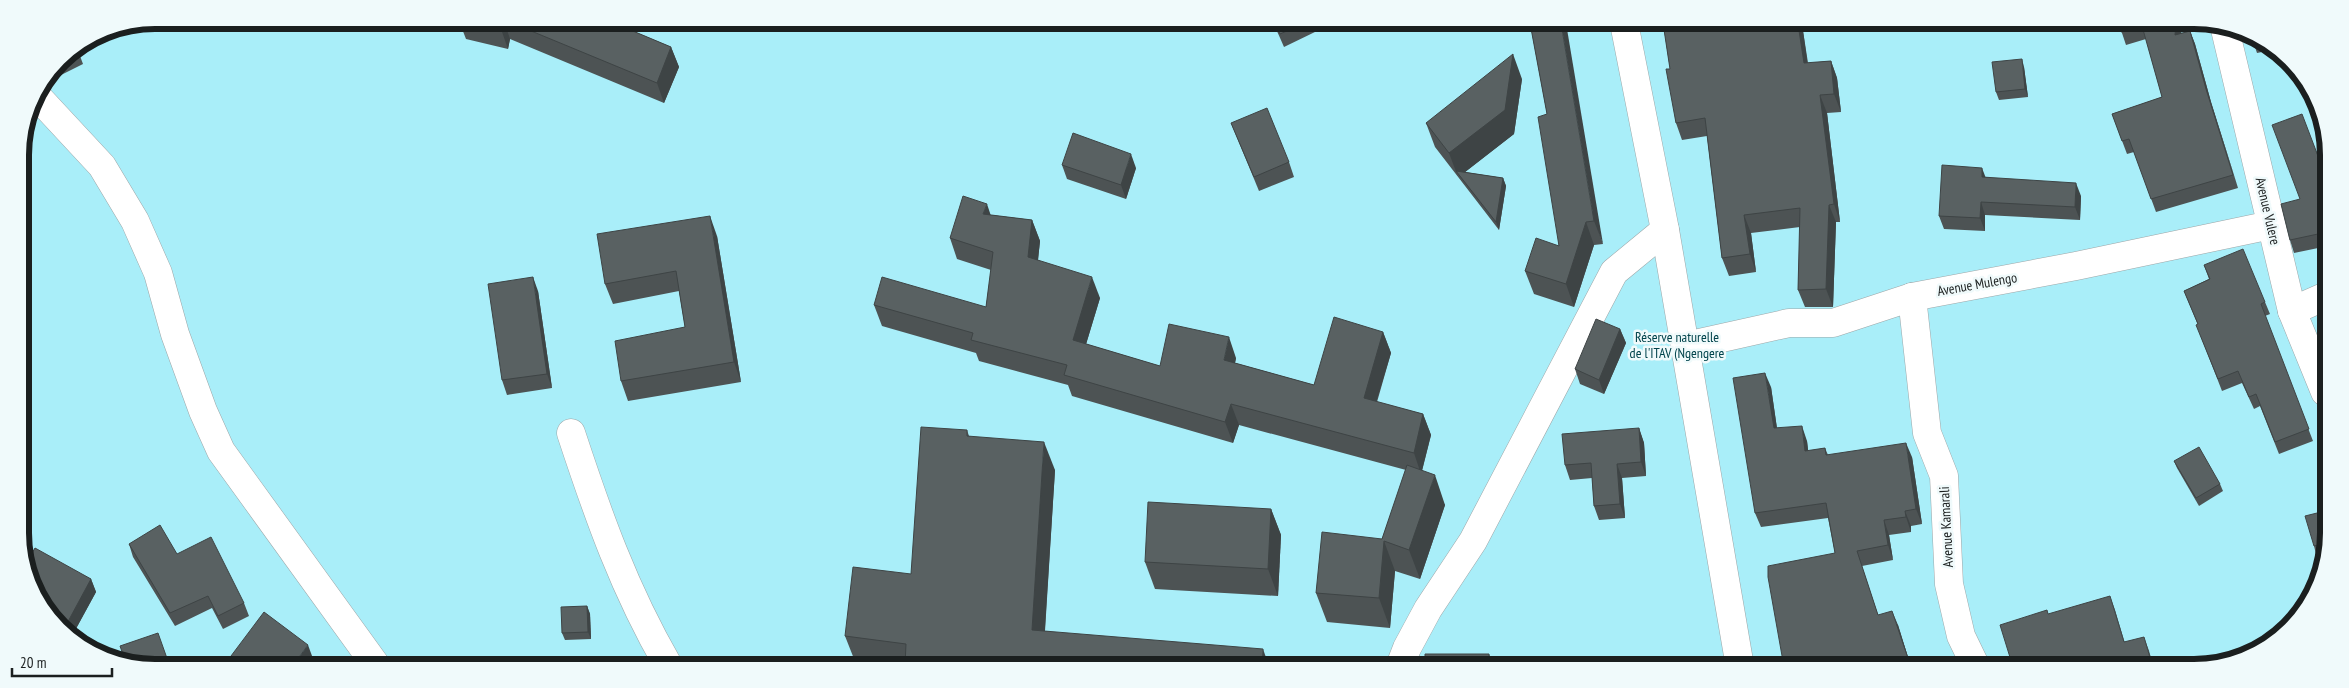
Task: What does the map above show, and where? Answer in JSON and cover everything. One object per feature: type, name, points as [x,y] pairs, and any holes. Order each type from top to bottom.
[{"type":"street","points":[[1625,29],[1686,346],[1739,659]]},
{"type":"street","name":"Avenue Vulere","points":[[2226,33],[2292,312],[2320,380]]},
{"type":"street","points":[[41,101],[102,166],[135,221],[158,272],[178,342],[203,411],[221,451],[370,659]]},
{"type":"street","name":"Avenue Mulengo","points":[[1686,346],[1789,323],[1834,322],[1912,296],[2076,266],[2271,225]]},
{"type":"street","points":[[1403,659],[1428,609],[1473,541],[1614,272],[1665,230]]},
{"type":"street","name":"Avenue Kamarali","points":[[1912,296],[1927,433],[1944,476],[1949,584],[1961,636],[1972,659]]},
{"type":"street","points":[[2292,312],[2320,299]]},
{"type":"street","points":[[571,433],[604,533],[644,624],[664,659]]},
{"type":"green space","name":"Réserve naturelle de l'ITAV (Ngengere","points":[[2194,29],[2227,33],[2257,46],[2271,55],[2289,72],[2307,99],[2314,114],[2318,130],[2320,155],[2320,533],[2316,566],[2311,581],[2299,603],[2289,616],[2271,633],[2235,653],[2202,659],[155,659],[122,655],[92,642],[66,622],[55,610],[42,589],[35,574],[31,558],[29,541],[29,147],[33,122],[38,107],[55,78],[66,66],[85,50],[99,42],[114,35],[138,30]]},
{"type":"building","points":[[526,29],[628,29],[671,47],[657,83]]},
{"type":"building","points":[[1278,29],[1291,29],[1280,34]]},
{"type":"building","points":[[1531,29],[1562,29],[1594,221],[1586,222],[1566,284],[1525,271],[1536,238],[1559,246],[1538,117],[1547,114]]},
{"type":"building","points":[[1664,29],[1799,29],[1804,63],[1831,61],[1834,94],[1820,95],[1834,204],[1829,205],[1826,289],[1798,290],[1800,208],[1744,215],[1750,254],[1722,258],[1705,118],[1676,123],[1666,69],[1670,69]]},
{"type":"building","points":[[2120,29],[2132,29],[2121,32]]},
{"type":"building","points":[[2143,29],[2176,29],[2175,35],[2190,31],[2233,175],[2151,199],[2129,139],[2122,141],[2112,114],[2162,97]]},
{"type":"building","points":[[1513,54],[1505,110],[1449,153],[1426,123]]},
{"type":"building","points":[[2022,59],[2025,89],[1996,92],[1992,62]]},
{"type":"building","points":[[1267,108],[1289,162],[1254,177],[1231,123]]},
{"type":"building","points":[[2302,114],[2320,161],[2320,239],[2318,234],[2290,240],[2281,204],[2300,199],[2272,125]]},
{"type":"building","points":[[1073,133],[1131,154],[1121,185],[1062,165]]},
{"type":"building","points":[[1942,165],[1982,168],[1982,177],[2076,183],[2075,207],[1981,202],[1980,218],[1939,216]]},
{"type":"building","points":[[1456,171],[1503,178],[1496,222]]},
{"type":"building","points":[[963,196],[987,204],[983,214],[1032,220],[1028,257],[1092,277],[1073,340],[1160,366],[1169,324],[1229,337],[1224,360],[1314,385],[1334,317],[1383,332],[1364,398],[1423,414],[1414,453],[1231,404],[1225,422],[1064,375],[1067,365],[971,340],[973,333],[874,305],[882,277],[986,307],[993,252],[950,238]]},
{"type":"building","points":[[710,216],[734,362],[621,381],[615,341],[685,327],[676,271],[605,284],[597,234]]},
{"type":"building","points":[[2243,249],[2265,302],[2261,304],[2309,429],[2275,442],[2256,394],[2249,397],[2238,371],[2218,379],[2184,291],[2210,279],[2204,265]]},
{"type":"building","points":[[533,277],[547,374],[502,380],[488,284]]},
{"type":"building","points":[[1596,319],[1620,329],[1599,380],[1575,369]]},
{"type":"building","points":[[1765,373],[1774,428],[1802,426],[1805,451],[1825,448],[1826,455],[1906,443],[1916,509],[1905,511],[1906,517],[1884,520],[1888,545],[1857,551],[1878,615],[1892,611],[1908,659],[1783,659],[1768,577],[1768,566],[1835,553],[1826,503],[1755,513],[1733,378]]},
{"type":"building","points":[[921,427],[967,430],[967,436],[1044,442],[1032,630],[1263,649],[1262,659],[905,659],[906,644],[845,636],[853,567],[911,574]]},
{"type":"building","points":[[1639,428],[1641,462],[1617,464],[1620,504],[1594,506],[1591,463],[1565,465],[1562,434]]},
{"type":"building","points":[[2199,447],[2220,484],[2196,498],[2174,461]]},
{"type":"building","points":[[1407,465],[1435,475],[1409,550],[1384,541],[1379,598],[1316,593],[1322,532],[1382,539]]},
{"type":"building","points":[[1148,502],[1271,509],[1268,569],[1145,562]]},
{"type":"building","points":[[2320,512],[2319,545],[2314,546],[2305,516]]},
{"type":"building","points":[[160,525],[177,554],[211,537],[244,603],[218,616],[208,596],[170,613],[129,544]]},
{"type":"building","points":[[35,548],[91,579],[67,623],[55,610],[42,589],[35,574],[31,555]]},
{"type":"building","points":[[2110,596],[2124,642],[2144,637],[2150,659],[2011,659],[2000,625],[2047,610],[2048,614]]},
{"type":"building","points":[[587,606],[588,632],[562,633],[561,607]]},
{"type":"building","points":[[264,612],[308,645],[298,659],[229,659]]},
{"type":"building","points":[[158,633],[167,659],[123,655],[120,646]]},
{"type":"building","points":[[1425,654],[1489,654],[1489,659],[1425,659]]}]
